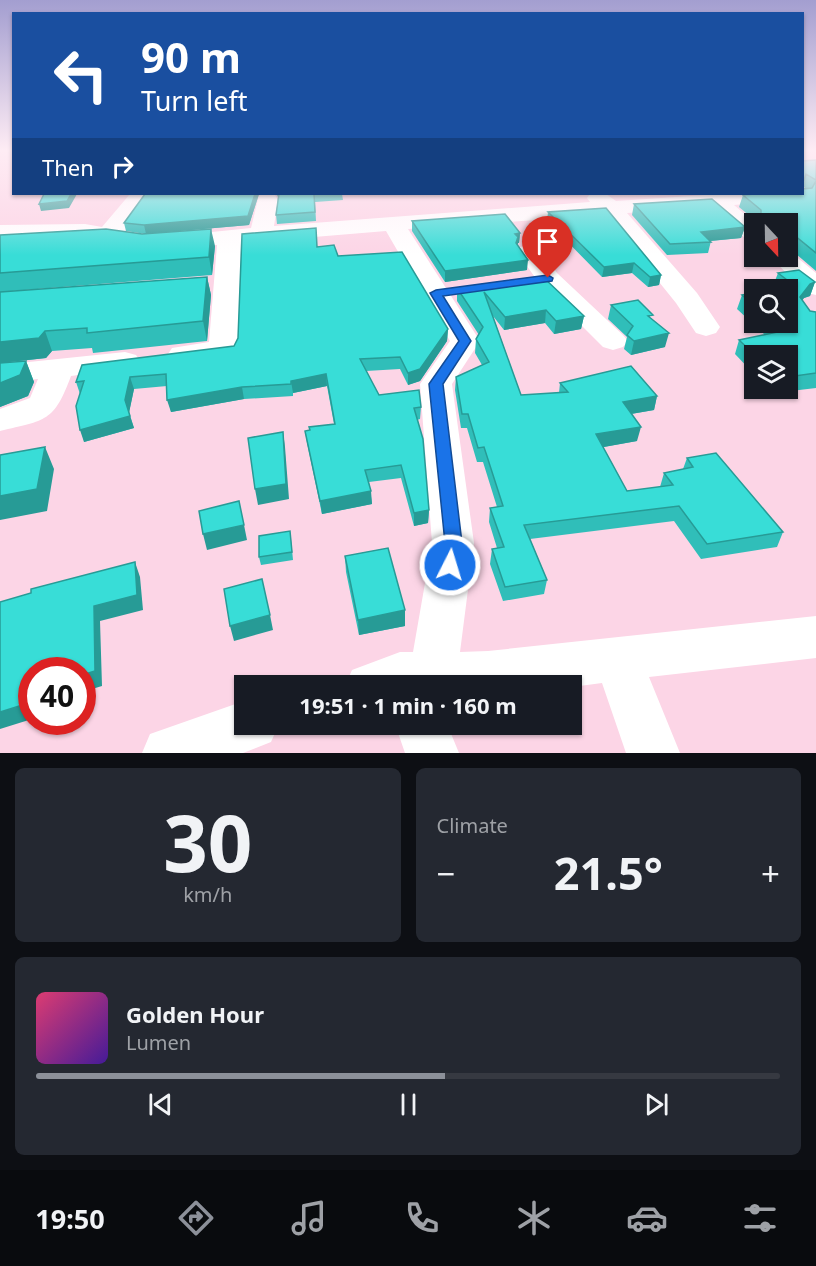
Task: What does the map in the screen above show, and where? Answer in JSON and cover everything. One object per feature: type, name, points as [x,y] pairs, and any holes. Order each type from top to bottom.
[{"type":"street","points":[[108,235],[140,195]]},
{"type":"street","points":[[0,232],[85,231],[108,235],[120,241],[139,243],[394,224],[514,213],[602,201],[716,201],[762,195]]},
{"type":"street","points":[[261,235],[267,200]]},
{"type":"street","points":[[602,201],[687,299],[706,327]]},
{"type":"street","points":[[716,201],[744,225]]},
{"type":"street","points":[[394,224],[447,292],[465,341],[436,384],[453,543],[404,675]]},
{"type":"street","points":[[0,374],[223,350],[214,285],[229,238]]},
{"type":"street","points":[[529,252],[537,280],[608,336],[572,335]]},
{"type":"street","points":[[789,267],[814,301]]},
{"type":"street","points":[[0,420],[22,415],[44,404],[58,368]]},
{"type":"street","points":[[474,675],[816,637]]},
{"type":"street","points":[[618,659],[653,753]]},
{"type":"street","points":[[169,753],[234,731]]},
{"type":"street","points":[[425,735],[432,753]]},
{"type":"building","points":[[816,185],[816,253],[798,238],[798,213],[761,213],[761,210],[743,195],[804,195],[804,189]]},
{"type":"building","points":[[44,195],[70,195],[67,201],[39,204]]},
{"type":"building","points":[[144,195],[255,195],[248,216],[144,225],[124,223]]},
{"type":"building","points":[[279,195],[314,195],[315,212],[276,215]]},
{"type":"building","points":[[712,199],[744,227],[701,232],[711,242],[670,244],[634,204]]},
{"type":"building","points":[[606,208],[661,275],[650,277],[634,263],[604,267],[548,212]]},
{"type":"building","points":[[505,214],[520,233],[515,234],[518,237],[516,243],[528,260],[445,271],[412,221]]},
{"type":"building","points":[[316,228],[317,247],[334,245],[338,256],[402,252],[448,329],[420,369],[408,373],[400,357],[360,359],[379,395],[419,390],[421,407],[414,408],[423,439],[429,510],[414,513],[401,465],[365,470],[371,491],[320,501],[305,431],[310,430],[309,427],[335,424],[326,374],[291,381],[291,384],[242,387],[167,400],[166,374],[130,377],[125,400],[130,416],[80,430],[76,406],[84,381],[76,382],[82,365],[234,346],[238,338],[242,234]]},
{"type":"building","points":[[106,229],[142,234],[211,229],[209,257],[0,273],[0,235]]},
{"type":"building","points":[[799,270],[815,282],[810,284],[800,297],[810,311],[816,312],[816,373],[798,376],[798,345],[744,345],[739,340],[772,333],[798,333],[798,279],[786,279],[778,273]]},
{"type":"building","points":[[207,277],[203,321],[87,333],[87,328],[45,331],[39,338],[0,342],[0,292]]},
{"type":"building","points":[[543,277],[584,316],[556,321],[546,310],[505,317],[484,292],[521,395],[568,392],[560,383],[631,366],[657,396],[623,402],[641,427],[596,434],[627,491],[673,485],[664,473],[693,467],[687,458],[716,453],[783,532],[707,544],[679,506],[524,525],[547,580],[505,587],[492,549],[504,547],[490,508],[503,506],[484,447],[478,448],[468,414],[462,414],[456,377],[489,362],[476,339],[483,327],[457,288]]},
{"type":"building","points":[[638,300],[653,315],[648,316],[669,333],[634,341],[627,335],[633,326],[611,305]]},
{"type":"building","points":[[26,361],[20,375],[0,383],[0,363]]},
{"type":"building","points":[[283,432],[286,484],[255,489],[248,438]]},
{"type":"building","points":[[45,447],[37,489],[0,496],[0,455]]},
{"type":"building","points":[[239,501],[244,525],[203,534],[199,511]]},
{"type":"building","points":[[290,531],[292,552],[259,557],[259,536]]},
{"type":"building","points":[[388,548],[405,610],[358,620],[345,556]]},
{"type":"building","points":[[135,562],[137,595],[94,606],[95,657],[18,657],[18,706],[0,712],[0,602],[31,593],[31,589]]},
{"type":"building","points":[[262,579],[270,615],[230,626],[224,589]]},
{"type":"route","points":[[450,565],[453,543],[436,384],[465,341],[436,293],[548,278]]}]
